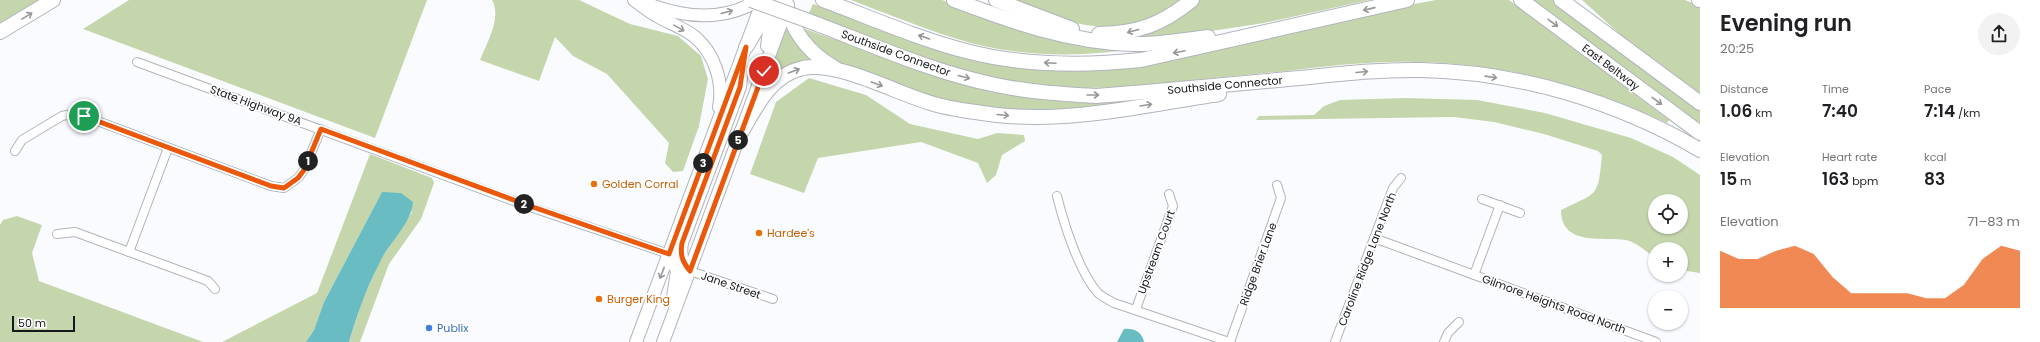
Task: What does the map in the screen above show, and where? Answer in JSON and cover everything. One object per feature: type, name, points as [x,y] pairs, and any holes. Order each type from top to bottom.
[{"type":"highway","points":[[0,32],[54,0]]},
{"type":"highway","name":"Southside Connector","points":[[751,0],[957,75],[995,85],[1054,94],[1096,96],[1334,75],[1421,70],[1448,72],[1522,82],[1602,104],[1645,122],[1700,150]]},
{"type":"highway","points":[[823,0],[966,51],[1031,62],[1110,63],[1141,60],[1407,0]]},
{"type":"highway","points":[[954,0],[1043,31],[1104,42],[1163,43],[1217,36],[1244,37]]},
{"type":"highway","points":[[973,0],[1039,22],[1098,34],[1131,31],[1164,19],[1192,0]]},
{"type":"highway","points":[[996,0],[1072,29]]},
{"type":"highway","name":"East Beltway","points":[[1521,0],[1700,134]]},
{"type":"highway","points":[[1561,0],[1700,103]]},
{"type":"highway","points":[[1576,0],[1626,49]]},
{"type":"highway","points":[[746,47],[769,3],[786,2],[794,29],[805,44],[824,62],[841,71],[934,104],[970,111],[1023,117],[1051,117],[1098,113],[1334,75]]},
{"type":"highway","points":[[742,131],[769,88],[792,71],[810,67],[841,71]]},
{"type":"main road","points":[[635,0],[682,15],[701,16],[736,10],[759,0]]},
{"type":"main road","points":[[635,0],[655,15],[693,36],[700,42],[713,60],[717,72],[721,96],[714,133]]},
{"type":"main road","points":[[662,342],[764,71],[786,2]]},
{"type":"main road","points":[[764,71],[769,3]]},
{"type":"main road","points":[[636,342],[746,47]]},
{"type":"main road","points":[[690,271],[683,261],[681,253],[682,243],[740,87],[746,47]]},
{"type":"main road","points":[[662,342],[676,287],[677,271],[669,254]]},
{"type":"street","name":"State Highway 9A","points":[[138,62],[530,206],[669,254]]},
{"type":"street","points":[[15,151],[22,140],[62,116],[72,114],[84,116],[271,186],[284,188],[298,178],[304,170],[321,129]]},
{"type":"street","points":[[129,252],[168,148]]},
{"type":"street","name":"Caroline Ridge Lane North","points":[[1336,342],[1393,188],[1401,178]]},
{"type":"street","name":"Ridge Brier Lane","points":[[1229,342],[1281,198],[1277,185]]},
{"type":"street","name":"Upstream Court","points":[[1136,309],[1173,206],[1169,194]]},
{"type":"street","points":[[1057,196],[1065,225],[1077,255],[1099,293],[1114,303],[1136,309],[1229,342]]},
{"type":"street","points":[[1482,199],[1520,213]]},
{"type":"street","points":[[1474,275],[1500,205]]},
{"type":"street","points":[[57,234],[75,232],[208,281],[215,289]]},
{"type":"street","name":"Gilmore Heights Road North","points":[[1374,238],[1656,342]]},
{"type":"street","name":"Jane Street","points":[[690,271],[773,299]]},
{"type":"street","points":[[1444,342],[1448,334],[1459,322]]},
{"type":"green space","points":[[0,0],[42,0],[0,26]]},
{"type":"green space","points":[[129,0],[427,0],[375,138],[83,29]]},
{"type":"green space","points":[[492,0],[579,0],[630,24],[678,36],[701,56],[708,79],[699,126],[683,171],[673,172],[665,163],[669,143],[607,74],[573,56],[555,37],[539,81],[480,60],[490,38],[494,22],[495,7]]},
{"type":"green space","points":[[851,0],[942,0],[983,15],[1117,48],[1118,51],[1077,54],[1035,54],[994,48],[974,44],[941,34]]},
{"type":"green space","points":[[1006,0],[1185,0],[1164,14],[1143,24],[1125,27],[1107,27],[1090,26],[1056,18]]},
{"type":"green space","points":[[1199,0],[1369,0],[1264,23],[1192,34],[1142,37],[1139,34]]},
{"type":"green space","points":[[1436,0],[1509,0],[1669,120],[1667,123],[1607,98],[1545,79],[1513,72],[1448,63],[1383,62],[1351,64],[1123,87],[1070,88],[1038,85],[1009,81],[921,57],[809,13],[813,4],[837,12],[1058,70]]},
{"type":"green space","points":[[1529,0],[1554,0],[1700,110],[1700,127]]},
{"type":"green space","points":[[1582,0],[1685,0],[1700,6],[1700,97],[1632,45]]},
{"type":"green space","points":[[799,27],[918,69],[958,82],[998,92],[1039,99],[1081,102],[1124,101],[1124,104],[1085,110],[1008,110],[941,100],[839,63],[820,52]]},
{"type":"green space","points":[[786,29],[810,60],[768,80],[768,78]]},
{"type":"green space","points":[[809,78],[866,95],[910,124],[978,139],[997,133],[1024,135],[1025,141],[1002,155],[996,175],[987,183],[978,163],[921,142],[818,158],[804,193],[750,174],[776,102]]},
{"type":"green space","points":[[1406,98],[1477,100],[1545,113],[1631,138],[1673,157],[1700,175],[1700,273],[1688,271],[1688,242],[1648,242],[1648,253],[1630,241],[1584,237],[1575,235],[1568,229],[1563,222],[1561,210],[1582,200],[1594,192],[1597,187],[1601,169],[1602,155],[1598,151],[1544,134],[1494,122],[1454,117],[1256,120],[1259,116],[1314,115],[1324,106],[1340,100]]},
{"type":"green space","points":[[370,154],[432,178],[434,183],[421,219],[389,264],[360,342],[349,342],[361,304],[379,262],[412,212],[382,192],[324,302],[314,330],[306,342],[222,342],[317,293]]},
{"type":"green space","points":[[17,216],[42,225],[32,253],[39,281],[203,342],[0,342],[0,225],[3,220]]},
{"type":"water","points":[[382,192],[401,193],[413,202],[404,226],[383,256],[374,273],[362,302],[349,342],[306,342],[314,330],[324,302]]},
{"type":"water","points":[[1124,329],[1137,331],[1144,342],[1117,342]]},
{"type":"place","name":"Golden Corral","points":[[594,184]]},
{"type":"place","name":"Hardee's","points":[[759,233]]},
{"type":"place","name":"Burger King","points":[[599,299]]},
{"type":"place","name":"Publix","points":[[429,328]]},
{"type":"route","points":[[84,116],[271,186],[284,188],[298,178],[304,170],[321,129],[530,206],[669,254],[746,47],[740,87],[682,243],[681,253],[683,261],[690,271],[764,71]]}]
